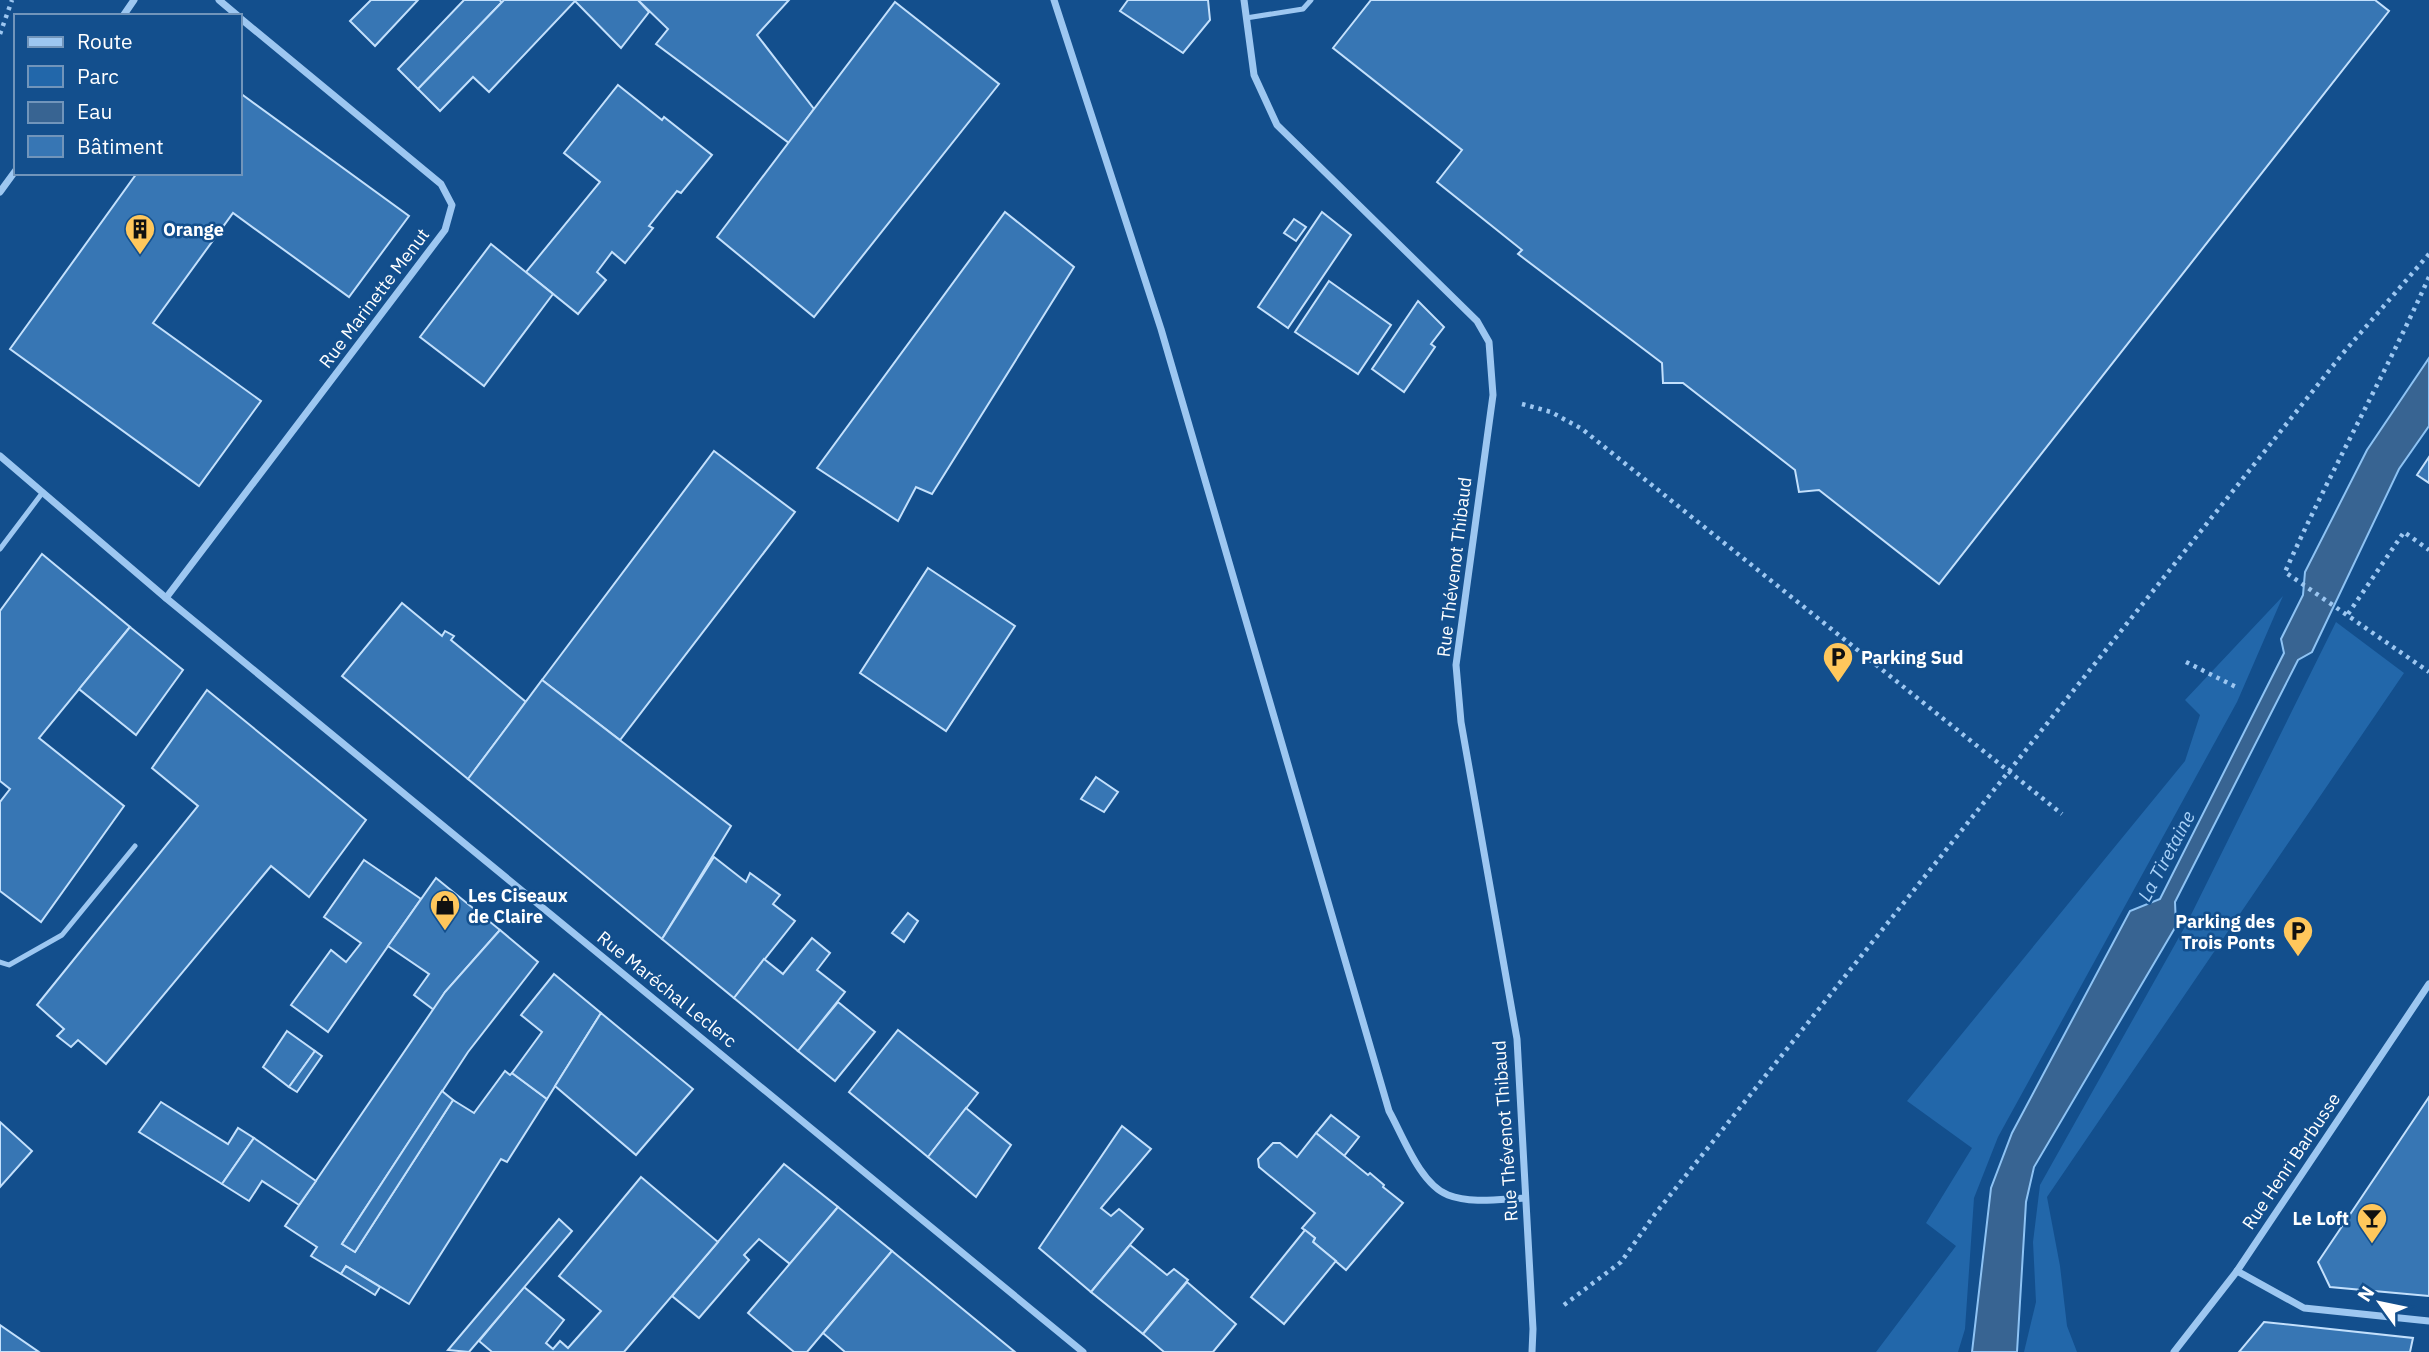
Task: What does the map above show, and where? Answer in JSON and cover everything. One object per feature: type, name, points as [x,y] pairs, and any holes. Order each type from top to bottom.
[{"type":"street","name":"Rue Marinette Menut","points":[[219,0],[235,14]]},
{"type":"street","points":[[1054,0],[1161,329],[1389,1111],[1422,1174],[1447,1195],[1477,1199],[1525,1198]]},
{"type":"street","name":"Rue Thévenot Thibaud","points":[[1244,0],[1254,75],[1277,125],[1477,321],[1489,342],[1493,396],[1456,665],[1461,722],[1517,1039],[1532,1352]]},
{"type":"street","name":"Rue Marinette Menut","points":[[166,598],[445,230],[452,205],[441,184],[242,19]]},
{"type":"street","points":[[0,192],[14,173]]},
{"type":"street","name":"Rue Maréchal Leclerc","points":[[0,456],[166,598],[1083,1352]]},
{"type":"street","name":"Rue Henri Barbusse","points":[[2174,1352],[2237,1271],[2429,984]]},
{"type":"street","points":[[2237,1271],[2304,1308],[2429,1321]]},
{"type":"lane","points":[[1246,18],[1303,9],[1311,0]]},
{"type":"lane","points":[[0,548],[43,492]]},
{"type":"lane","points":[[0,962],[9,965],[62,935],[135,846]]},
{"type":"path","points":[[0,34],[12,0]]},
{"type":"path","points":[[1533,1329],[1621,1262],[1655,1214],[2344,352],[2429,254]]},
{"type":"path","points":[[2429,277],[2394,354],[2317,500],[2286,572],[2429,672]]},
{"type":"path","points":[[1493,396],[1550,412],[1582,429],[2062,814]]},
{"type":"path","points":[[2348,614],[2404,532],[2429,550]]},
{"type":"path","points":[[2186,662],[2236,687]]},
{"type":"green space","points":[[2283,596],[2237,702],[1998,1137],[1974,1198],[1965,1329],[1958,1352],[1876,1352],[1956,1246],[1926,1223],[1972,1148],[1907,1101],[2185,761],[2200,715],[2185,700]]},
{"type":"green space","points":[[2336,622],[2404,673],[2047,1197],[2060,1266],[2067,1326],[2077,1352],[2024,1352],[2036,1302],[2033,1242],[2040,1185],[2187,923]]},
{"type":"water","points":[[2429,358],[2429,426],[2399,469],[2312,652],[2298,660],[2175,902],[2176,926],[2034,1167],[2026,1202],[2017,1352],[1972,1352],[1991,1188],[2012,1133],[2130,911],[2160,899],[2284,653],[2281,639],[2303,595],[2305,572],[2367,450]]},
{"type":"building","points":[[371,0],[418,0],[375,46],[350,21]]},
{"type":"building","points":[[464,0],[502,2],[418,89],[398,69]]},
{"type":"building","points":[[504,0],[638,0],[649,12],[621,48],[575,1],[489,92],[473,77],[440,111],[418,89]]},
{"type":"building","points":[[638,0],[789,0],[757,35],[814,109],[789,143],[656,44],[668,29]]},
{"type":"building","points":[[1128,0],[1208,0],[1210,20],[1183,53],[1120,11]]},
{"type":"building","points":[[1371,0],[2375,0],[2389,11],[1939,584],[1819,490],[1799,492],[1795,470],[1683,383],[1663,383],[1662,363],[1518,254],[1522,250],[1437,182],[1462,150],[1333,48]]},
{"type":"building","points":[[895,2],[999,84],[814,317],[717,237]]},
{"type":"building","points":[[618,85],[712,155],[681,193],[677,191],[649,226],[653,228],[625,263],[612,252],[597,272],[606,280],[578,314],[526,272],[600,182],[564,153]]},
{"type":"building","name":"Orange","points":[[242,94],[409,216],[349,297],[233,213],[153,323],[261,401],[199,486],[10,349],[136,175],[242,175]]},
{"type":"building","points":[[1005,212],[1074,267],[932,494],[916,487],[898,521],[817,468]]},
{"type":"building","points":[[1322,212],[1351,235],[1288,328],[1258,307]]},
{"type":"building","points":[[1294,219],[1306,227],[1296,241],[1284,233]]},
{"type":"building","points":[[491,244],[553,294],[484,386],[420,337]]},
{"type":"building","points":[[1329,281],[1391,325],[1358,374],[1295,332]]},
{"type":"building","points":[[1418,301],[1444,327],[1431,344],[1435,347],[1404,392],[1372,369]]},
{"type":"building","points":[[714,451],[795,512],[620,740],[542,680]]},
{"type":"building","points":[[2429,457],[2429,483],[2417,475]]},
{"type":"building","points":[[42,554],[130,627],[39,738],[124,806],[41,922],[0,891],[0,802],[10,789],[0,781],[0,611]]},
{"type":"building","points":[[928,568],[1015,626],[946,731],[860,673]]},
{"type":"building","points":[[402,603],[442,636],[445,631],[454,636],[451,640],[526,702],[468,779],[342,676]]},
{"type":"building","points":[[130,627],[183,670],[136,735],[79,689]]},
{"type":"building","points":[[542,680],[731,826],[662,939],[468,779]]},
{"type":"building","points":[[207,690],[366,820],[309,897],[271,866],[106,1064],[78,1040],[71,1047],[57,1036],[64,1029],[37,1005],[198,806],[152,768]]},
{"type":"building","points":[[1096,777],[1118,792],[1104,812],[1081,799]]},
{"type":"building","points":[[714,857],[746,882],[750,873],[780,895],[773,904],[795,921],[734,998],[662,939]]},
{"type":"building","points":[[364,860],[421,899],[328,1032],[291,1005],[331,950],[346,962],[361,943],[324,917]]},
{"type":"building","points":[[436,878],[500,930],[445,992],[434,1010],[414,995],[429,974],[388,946]]},
{"type":"building","points":[[908,913],[918,921],[904,942],[892,933]]},
{"type":"building","points":[[500,930],[538,962],[468,1052],[342,1244],[355,1252],[453,1100],[474,1113],[505,1071],[510,1075],[512,1073],[547,1099],[507,1162],[501,1159],[409,1304],[346,1266],[341,1274],[311,1256],[317,1247],[285,1226],[445,992]]},
{"type":"building","points":[[812,938],[830,953],[817,970],[845,992],[798,1051],[734,998],[764,959],[783,974]]},
{"type":"building","points":[[554,974],[601,1013],[547,1099],[512,1073],[542,1032],[521,1015]]},
{"type":"building","points":[[838,1002],[875,1032],[835,1081],[798,1051]]},
{"type":"building","points":[[601,1013],[693,1089],[636,1155],[555,1086]]},
{"type":"building","points":[[898,1030],[978,1093],[928,1157],[849,1092]]},
{"type":"building","points":[[287,1031],[315,1051],[289,1087],[263,1067]]},
{"type":"building","points":[[315,1051],[322,1056],[297,1092],[289,1087]]},
{"type":"building","points":[[442,1091],[453,1100],[355,1252],[342,1244]]},
{"type":"building","points":[[2429,1097],[2429,1296],[2330,1287],[2318,1262]]},
{"type":"building","points":[[161,1102],[228,1144],[238,1128],[254,1138],[222,1184],[139,1132]]},
{"type":"building","points":[[966,1108],[1011,1145],[976,1197],[928,1157]]},
{"type":"building","points":[[1331,1115],[1359,1137],[1344,1156],[1316,1133]]},
{"type":"building","points":[[0,1122],[32,1151],[0,1187]]},
{"type":"building","points":[[1122,1126],[1151,1149],[1101,1208],[1111,1216],[1119,1209],[1143,1229],[1091,1292],[1039,1248]]},
{"type":"building","points":[[1316,1133],[1368,1175],[1370,1173],[1403,1203],[1346,1270],[1313,1242],[1315,1238],[1302,1228],[1315,1213],[1259,1167],[1258,1159],[1273,1143],[1280,1143],[1297,1157]]},
{"type":"building","points":[[254,1138],[316,1181],[299,1205],[262,1181],[249,1201],[222,1184]]},
{"type":"building","points":[[784,1164],[838,1207],[790,1264],[759,1239],[744,1255],[749,1260],[699,1318],[672,1296]]},
{"type":"building","points":[[641,1177],[718,1242],[624,1352],[492,1352],[479,1341],[524,1287],[564,1320],[546,1343],[553,1349],[560,1341],[568,1348],[601,1311],[559,1276]]},
{"type":"building","points":[[838,1207],[892,1251],[807,1352],[794,1352],[748,1313]]},
{"type":"building","points":[[559,1219],[572,1231],[469,1352],[448,1350]]},
{"type":"building","points":[[1305,1230],[1315,1238],[1313,1242],[1336,1261],[1284,1324],[1251,1297]]},
{"type":"building","points":[[1130,1245],[1167,1275],[1174,1269],[1188,1280],[1143,1334],[1091,1292]]},
{"type":"building","points":[[892,1251],[1015,1352],[845,1352],[823,1333]]},
{"type":"building","points":[[346,1266],[380,1287],[375,1295],[341,1274]]},
{"type":"building","points":[[1187,1282],[1236,1324],[1213,1352],[1164,1352],[1143,1334]]},
{"type":"building","points":[[2264,1322],[2413,1338],[2410,1352],[2239,1352]]},
{"type":"building","points":[[0,1325],[39,1352],[0,1352]]},
{"type":"place","name":"Orange","points":[[140,256]]},
{"type":"place","name":"Parking Sud","points":[[1838,684]]},
{"type":"place","name":"Les Ciseaux de Claire","points":[[445,932]]},
{"type":"place","name":"Parking des Trois Ponts","points":[[2298,958]]},
{"type":"place","name":"Le Loft","points":[[2372,1245]]},
{"type":"water label","name":"La Tiretaine","points":[[2166,856]]}]
